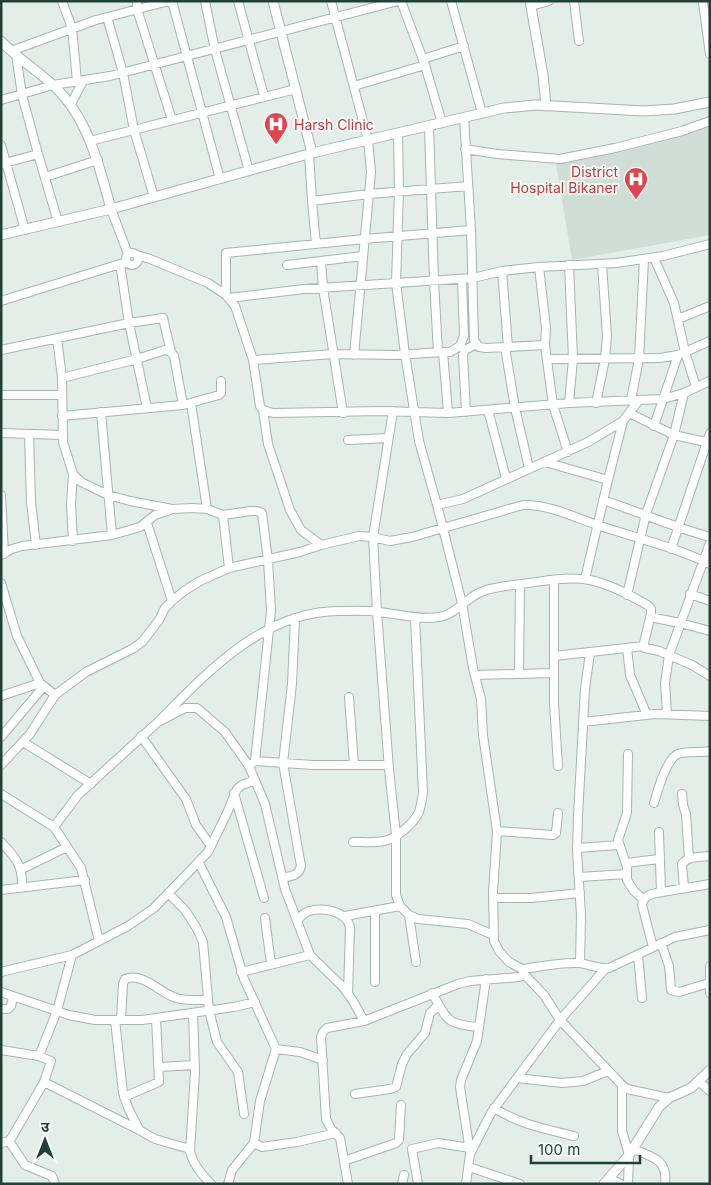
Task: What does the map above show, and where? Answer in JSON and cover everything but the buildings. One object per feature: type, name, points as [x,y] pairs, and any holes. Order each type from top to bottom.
[{"type":"street","points":[[62,1],[72,28],[80,81],[71,104]]},
{"type":"street","points":[[13,53],[72,28],[137,5],[171,1],[220,179]]},
{"type":"street","points":[[205,1],[215,50],[249,170]]},
{"type":"street","points":[[238,1],[264,96]]},
{"type":"street","points":[[273,1],[296,89],[310,153],[316,244]]},
{"type":"street","points":[[331,1],[368,140],[371,172],[354,355]]},
{"type":"street","points":[[1,100],[53,86],[123,73],[400,1],[424,62],[442,122]]},
{"type":"street","points":[[451,1],[482,113]]},
{"type":"street","points":[[546,106],[544,75],[530,4],[549,1]]},
{"type":"street","points":[[574,1],[579,41]]},
{"type":"street","points":[[703,2],[710,11]]},
{"type":"street","points":[[703,2],[710,54]]},
{"type":"street","points":[[137,5],[153,65],[172,120]]},
{"type":"street","points":[[107,17],[123,73],[134,130],[154,197]]},
{"type":"street","points":[[1,41],[71,104],[98,160],[125,260],[129,323],[147,408]]},
{"type":"street","points":[[354,86],[464,46]]},
{"type":"street","points":[[13,53],[22,95],[58,222]]},
{"type":"street","points":[[90,141],[296,89]]},
{"type":"street","points":[[1,236],[111,209],[310,153],[504,108],[546,106],[644,111],[674,109],[709,102]]},
{"type":"street","points":[[464,118],[471,230],[474,340],[479,347],[486,348],[545,345]]},
{"type":"street","points":[[466,149],[498,154],[560,159],[615,148],[682,131],[710,121]]},
{"type":"street","points":[[429,126],[434,281],[448,413]]},
{"type":"street","points":[[398,133],[399,191],[396,283],[419,441],[444,528],[462,603],[481,699],[483,735],[497,831],[492,935],[499,951],[509,962],[524,972],[544,995],[560,1020],[622,1085],[627,1089],[669,1098]]},
{"type":"street","points":[[1,145],[4,164],[26,230]]},
{"type":"street","points":[[4,164],[38,154]]},
{"type":"street","points":[[45,177],[98,160]]},
{"type":"street","points":[[312,201],[430,188],[468,186]]},
{"type":"street","points":[[227,296],[226,254],[471,230]]},
{"type":"street","points":[[227,296],[473,278],[502,271],[602,264],[654,258],[709,246]]},
{"type":"street","points":[[1,301],[125,260],[132,253],[208,283],[227,296],[235,306],[253,360],[258,401],[263,410],[268,444],[290,510],[301,530],[321,544]]},
{"type":"street","points":[[287,265],[363,256]]},
{"type":"street","points":[[654,258],[674,303],[678,319],[681,354],[696,387]]},
{"type":"street","points":[[437,505],[463,499],[506,478],[568,452],[623,420],[629,413],[635,400],[639,359],[644,259]]},
{"type":"street","points":[[321,262],[323,288],[343,413]]},
{"type":"street","points":[[596,402],[605,359],[607,336],[602,264]]},
{"type":"street","points":[[569,265],[573,359],[570,403]]},
{"type":"street","points":[[539,267],[546,328],[545,345],[553,405],[568,452]]},
{"type":"street","points":[[502,271],[506,347],[516,408],[529,468]]},
{"type":"street","points":[[253,360],[333,354],[450,352],[460,346],[464,336],[462,279]]},
{"type":"street","points":[[678,319],[710,306]]},
{"type":"street","points":[[1,350],[129,323],[163,318],[187,404],[207,509]]},
{"type":"street","points":[[57,338],[62,378],[62,435],[64,449],[73,474],[71,505],[73,541]]},
{"type":"street","points":[[547,359],[660,358],[681,354],[710,341]]},
{"type":"street","points":[[466,412],[463,355],[465,350],[476,344]]},
{"type":"street","points":[[62,378],[165,350],[171,352]]},
{"type":"street","points":[[654,426],[681,354]]},
{"type":"street","points":[[263,410],[273,413],[393,411],[448,413],[570,403],[663,399],[684,393],[710,380]]},
{"type":"street","points":[[62,416],[187,404],[220,395],[222,389],[221,381]]},
{"type":"street","points":[[627,595],[646,514],[674,435],[684,393]]},
{"type":"street","points":[[1,395],[61,395]]},
{"type":"street","points":[[488,410],[506,478]]},
{"type":"street","points":[[393,411],[374,537],[376,612],[388,765],[396,836],[396,895],[400,906],[409,915],[418,918],[468,924],[492,935]]},
{"type":"street","points":[[101,412],[112,535]]},
{"type":"street","points":[[629,413],[674,435],[708,443]]},
{"type":"street","points":[[585,580],[596,525],[623,420]]},
{"type":"street","points":[[1,433],[62,435]]},
{"type":"street","points":[[672,549],[710,433]]},
{"type":"street","points":[[29,434],[31,502],[36,545]]},
{"type":"street","points":[[348,440],[388,438]]},
{"type":"street","points":[[545,462],[608,480]]},
{"type":"street","points":[[73,474],[81,482],[108,495],[130,501],[172,509],[207,509],[224,516],[250,511],[257,511],[262,514],[268,560],[271,611],[252,763],[255,780],[265,804],[282,878],[310,955],[334,977],[348,994],[364,1021]]},
{"type":"street","points":[[1,495],[3,554],[17,548],[112,535],[140,527],[155,515],[172,509]]},
{"type":"street","points":[[603,500],[646,514],[679,528],[710,537]]},
{"type":"street","points":[[1,765],[30,734],[55,695],[86,672],[134,648],[143,641],[166,608],[184,590],[229,568],[268,560],[300,552],[321,544],[358,536],[390,541],[444,528],[523,505],[547,508],[640,538],[706,562]]},
{"type":"street","points":[[224,516],[229,568]]},
{"type":"street","points":[[147,523],[172,601]]},
{"type":"street","points":[[667,714],[665,683],[669,655],[690,594],[706,562],[710,543]]},
{"type":"street","points":[[554,580],[554,703],[558,766]]},
{"type":"street","points":[[54,827],[78,795],[158,722],[184,695],[236,649],[270,627],[294,618],[328,611],[376,612],[415,617],[441,617],[453,612],[472,596],[490,588],[554,580],[585,580],[596,582],[649,606],[651,609],[650,617],[644,646]]},
{"type":"street","points":[[1,583],[17,636],[42,684],[55,695]]},
{"type":"street","points":[[519,672],[520,584]]},
{"type":"street","points":[[690,594],[710,602]]},
{"type":"street","points":[[353,842],[385,841],[396,836],[418,814],[423,793],[415,617]]},
{"type":"street","points":[[650,617],[710,631]]},
{"type":"street","points":[[282,878],[297,874],[301,866],[283,763],[292,684],[294,618]]},
{"type":"street","points":[[554,656],[644,646],[692,665],[710,676]]},
{"type":"street","points":[[627,648],[630,675],[647,715]]},
{"type":"street","points":[[580,963],[581,914],[578,848],[585,689],[590,653]]},
{"type":"street","points":[[475,674],[554,673]]},
{"type":"street","points":[[1,696],[42,684]]},
{"type":"street","points":[[1,737],[42,684]]},
{"type":"street","points":[[349,697],[354,765]]},
{"type":"street","points":[[158,722],[185,708],[197,708],[225,732],[252,763],[388,765]]},
{"type":"street","points":[[583,722],[667,714],[710,716]]},
{"type":"street","points":[[141,736],[186,799],[196,825],[211,846]]},
{"type":"street","points":[[23,742],[91,784]]},
{"type":"street","points":[[654,803],[668,766],[674,757],[679,754],[710,751]]},
{"type":"street","points":[[628,754],[627,812],[618,840],[626,863],[630,885],[643,899]]},
{"type":"street","points":[[1,972],[72,955],[128,926],[154,908],[199,863],[211,846],[234,794],[242,785],[255,780]]},
{"type":"street","points":[[1,794],[54,827],[81,868],[99,941]]},
{"type":"street","points":[[234,794],[264,898]]},
{"type":"street","points":[[682,794],[686,814],[689,858]]},
{"type":"street","points":[[497,831],[552,835],[558,829],[558,812]]},
{"type":"street","points":[[660,832],[661,892]]},
{"type":"street","points":[[1,842],[15,857],[22,869],[22,887]]},
{"type":"street","points":[[578,848],[619,845]]},
{"type":"street","points":[[22,869],[67,847]]},
{"type":"street","points":[[684,888],[683,861],[689,858],[710,856]]},
{"type":"street","points":[[626,863],[659,860]]},
{"type":"street","points":[[199,863],[226,917],[241,972],[276,1049],[260,1101],[254,1143],[232,1170],[228,1184]]},
{"type":"street","points":[[579,877],[627,874]]},
{"type":"street","points":[[1,890],[85,880]]},
{"type":"street","points":[[653,947],[642,905],[643,899],[661,892],[710,884]]},
{"type":"street","points":[[168,893],[184,910],[196,927],[203,942],[209,1010],[217,1042],[238,1072],[244,1114]]},
{"type":"street","points":[[493,898],[531,898],[580,893]]},
{"type":"street","points":[[345,916],[400,906]]},
{"type":"street","points":[[297,921],[302,914],[318,910],[336,912],[345,916],[348,920],[350,927],[348,994]]},
{"type":"street","points":[[375,911],[375,982]]},
{"type":"street","points":[[409,915],[416,962]]},
{"type":"street","points":[[264,918],[271,964]]},
{"type":"street","points":[[348,1184],[340,1138],[331,1129],[326,1119],[322,1037],[323,1032],[327,1028],[364,1021],[458,984],[486,979],[512,978],[524,972],[580,963],[606,968],[618,965],[675,937],[710,930]]},
{"type":"street","points":[[661,943],[669,966],[671,990],[679,992],[709,983]]},
{"type":"street","points":[[40,1056],[57,1011],[72,955]]},
{"type":"street","points":[[241,972],[310,955]]},
{"type":"street","points":[[638,955],[642,998]]},
{"type":"street","points":[[710,966],[710,993]]},
{"type":"street","points":[[470,1151],[494,1108],[560,1020],[606,968]]},
{"type":"street","points":[[140,1130],[124,1096],[118,1020],[125,978],[130,977],[152,985],[177,999],[208,1000]]},
{"type":"street","points":[[466,1184],[470,1151],[460,1087],[477,1041],[486,979]]},
{"type":"street","points":[[1,992],[57,1011],[95,1020],[156,1018],[255,1002]]},
{"type":"street","points":[[432,993],[447,1018],[454,1024],[478,1027]]},
{"type":"street","points":[[1,1009],[8,1009],[11,1006],[13,997]]},
{"type":"street","points":[[355,1094],[390,1089],[396,1086],[407,1054],[425,1033],[430,1013],[439,1005]]},
{"type":"street","points":[[194,1013],[195,1065],[190,1149],[196,1167],[211,1184]]},
{"type":"street","points":[[124,1096],[159,1082],[156,1018]]},
{"type":"street","points":[[276,1049],[300,1052],[323,1060]]},
{"type":"street","points":[[1,1050],[40,1056],[51,1062],[44,1082],[5,1142],[25,1165],[52,1176],[55,1184]]},
{"type":"street","points":[[159,1067],[195,1065]]},
{"type":"street","points":[[621,1184],[606,1181],[631,1152],[660,1107],[669,1098],[691,1088],[710,1070]]},
{"type":"street","points":[[517,1078],[562,1083],[583,1081],[608,1071]]},
{"type":"street","points":[[698,1081],[710,1092]]},
{"type":"street","points":[[44,1082],[155,1139],[190,1149]]},
{"type":"street","points":[[622,1085],[622,1131],[631,1152],[628,1184]]},
{"type":"street","points":[[344,1161],[396,1143],[399,1140],[401,1105]]},
{"type":"street","points":[[494,1108],[509,1118],[574,1136]]},
{"type":"street","points":[[254,1143],[262,1147],[271,1146],[297,1142],[336,1132]]},
{"type":"street","points":[[418,1184],[412,1149],[438,1143],[470,1151]]},
{"type":"street","points":[[631,1152],[656,1159],[665,1171],[665,1184]]},
{"type":"street","points":[[469,1167],[520,1184]]},
{"type":"street","points":[[402,1184],[404,1175]]},
{"type":"shaded area","name":"District Hospital Bikaner","points":[[710,126],[710,235],[572,260],[556,164]]},
{"type":"place","name":"Harsh Clinic","points":[[276,145]]},
{"type":"place","name":"District Hospital Bikaner","points":[[636,200]]}]
